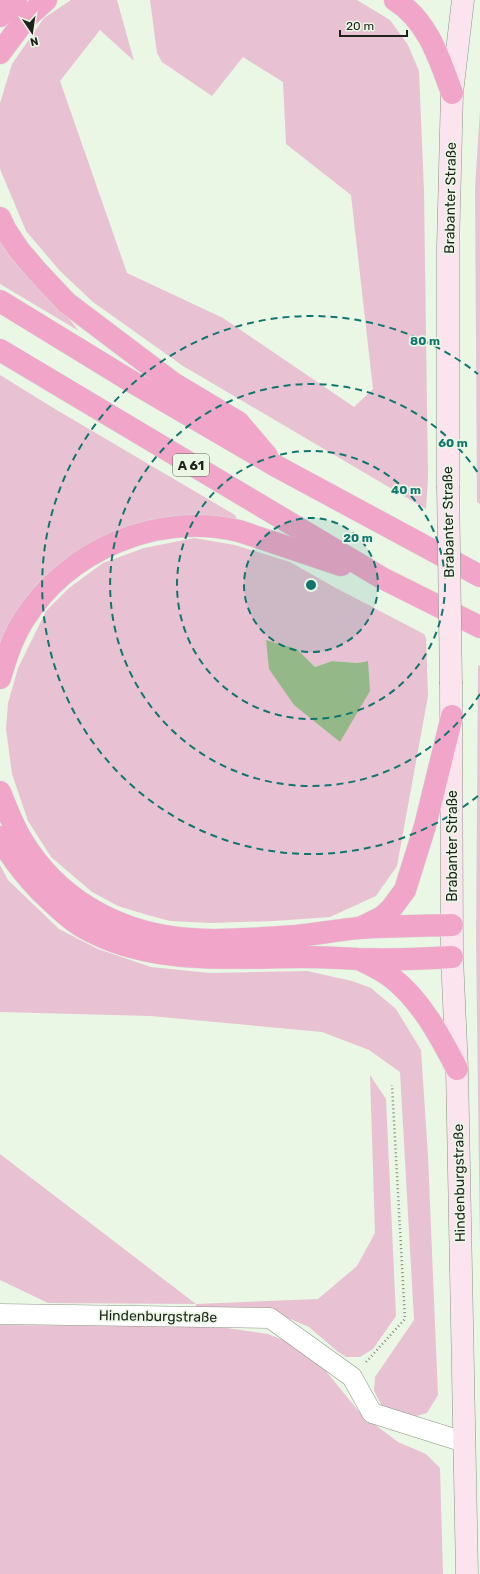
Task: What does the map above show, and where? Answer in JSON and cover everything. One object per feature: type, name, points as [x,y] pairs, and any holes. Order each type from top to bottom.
[{"type":"highway","points":[[0,16],[16,0]]},
{"type":"highway","points":[[0,53],[14,32],[46,0]]},
{"type":"highway","points":[[395,0],[413,15],[424,28],[436,50],[452,93]]},
{"type":"highway","points":[[0,218],[5,229],[19,250],[67,303],[173,382],[238,422],[276,466]]},
{"type":"highway","points":[[0,301],[129,380],[276,466],[480,576]]},
{"type":"highway","name":"A 61","points":[[0,350],[382,578],[480,627]]},
{"type":"highway","points":[[0,678],[12,643],[23,622],[37,602],[51,586],[67,571],[88,556],[118,541],[143,532],[166,527],[186,525],[224,527],[382,578]]},
{"type":"highway","points":[[358,928],[382,917],[399,900],[405,890],[424,826],[452,716]]},
{"type":"highway","points":[[0,792],[16,829],[29,851],[44,869],[75,899],[103,916],[146,933],[212,940],[297,936],[358,928],[452,925]]},
{"type":"highway","points":[[0,838],[29,879],[57,907],[80,926],[107,938],[143,950],[189,957],[331,957],[358,959],[452,957]]},
{"type":"highway","points":[[358,959],[391,977],[409,994],[424,1012],[441,1038],[457,1069]]},
{"type":"main road","name":"Brabanter Straße","points":[[452,925],[452,716],[448,486],[448,247],[452,93],[463,0]]},
{"type":"main road","name":"Hindenburgstraße","points":[[452,925],[457,1069],[467,1574]]},
{"type":"street","name":"Hindenburgstraße","points":[[0,1314],[270,1318],[352,1377],[372,1413],[464,1442]]},
{"type":"path","points":[[352,1377],[405,1319],[392,1085]]},
{"type":"shaded area","points":[[71,0],[117,0],[134,61],[100,30],[60,81],[127,273],[223,318],[354,407],[373,389],[351,195],[286,144],[283,82],[243,57],[212,96],[162,62],[157,53],[150,0],[357,0],[390,20],[408,45],[419,71],[424,191],[428,478],[426,509],[183,366],[93,302],[60,271],[26,231],[0,169],[0,103],[12,64],[44,18]]},
{"type":"shaded area","points":[[480,110],[480,504],[477,502],[475,188]]},
{"type":"shaded area","points":[[0,228],[13,251],[79,331],[0,284]]},
{"type":"shaded area","points":[[0,375],[235,515],[237,520],[71,556],[36,585],[12,619],[0,644]]},
{"type":"shaded area","points":[[194,538],[235,545],[290,562],[424,634],[426,638],[428,696],[397,866],[376,896],[330,917],[211,923],[170,921],[118,906],[92,892],[51,857],[28,821],[12,774],[6,729],[8,703],[18,668],[46,611],[69,588],[103,563],[144,548]],"holes":[[[266,641],[297,649],[315,667],[332,661],[357,663],[367,661],[294,705]]]},
{"type":"shaded area","points":[[266,640],[297,649],[315,667],[332,661],[357,663],[368,661],[370,691],[340,742],[294,705],[269,669]]},
{"type":"shaded area","points":[[478,665],[480,666],[480,1246],[476,941]]},
{"type":"shaded area","points":[[0,865],[8,880],[59,929],[98,949],[151,967],[210,973],[307,971],[352,981],[371,988],[396,1009],[421,1050],[428,1156],[438,1395],[427,1413],[409,1418],[382,1406],[374,1391],[375,1377],[414,1320],[400,1072],[369,1050],[322,1032],[150,1016],[0,1012]]},
{"type":"shaded area","points":[[370,1075],[386,1099],[396,1316],[373,1349],[360,1357],[346,1357],[309,1327],[281,1315],[195,1311],[196,1304],[318,1299],[357,1266],[375,1233]]},
{"type":"shaded area","points":[[0,1154],[196,1304],[48,1303],[0,1280]]},
{"type":"shaded area","points":[[0,1325],[173,1326],[227,1328],[268,1334],[303,1348],[311,1353],[361,1414],[398,1442],[426,1454],[440,1468],[443,1574],[0,1574]]}]
